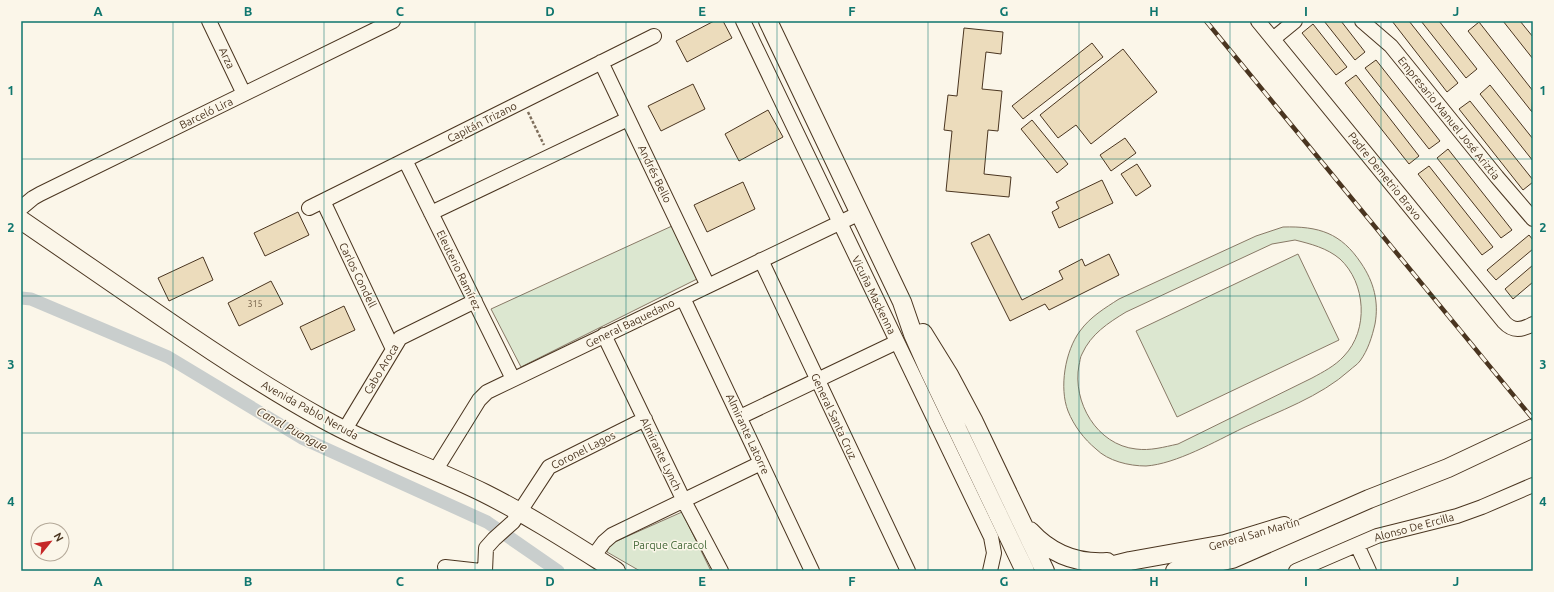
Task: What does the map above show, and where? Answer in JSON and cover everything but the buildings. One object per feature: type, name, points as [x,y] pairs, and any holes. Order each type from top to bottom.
[{"type":"main road","name":"Vicuña Mackenna","points":[[768,21],[902,302],[913,334],[1024,571]]},
{"type":"main road","name":"Avenida Pablo Neruda","points":[[21,220],[249,375],[344,430],[485,494],[516,517],[593,557],[616,571]]},
{"type":"main road","name":"Vicuña Mackenna","points":[[902,302],[927,338],[974,422],[1045,571]]},
{"type":"main road","name":"General San Martín","points":[[1175,571],[1232,559],[1369,499],[1448,468],[1533,428]]},
{"type":"main road","name":"General San Martín","points":[[1090,571],[1130,561],[1225,544],[1369,499]]},
{"type":"main road","points":[[1023,525],[1047,547],[1068,558],[1099,562],[1130,561]]},
{"type":"main road","points":[[1207,571],[1232,559]]},
{"type":"street","name":"Arza","points":[[210,21],[244,94]]},
{"type":"street","name":"Barceló Lira","points":[[21,208],[40,194],[393,21]]},
{"type":"street","name":"Vicuña Mackenna","points":[[743,21],[991,537],[994,553],[990,571]]},
{"type":"street","name":"Padre Demetrio Bravo","points":[[1258,21],[1504,322],[1514,329],[1522,329],[1533,324]]},
{"type":"street","points":[[1272,39],[1294,21]]},
{"type":"street","name":"Empresario Manuel José Ariztia","points":[[1362,21],[1391,46],[1533,219]]},
{"type":"street","name":"Capitán Trizano","points":[[310,208],[654,36]]},
{"type":"street","name":"Andrés Bello","points":[[601,62],[708,286]]},
{"type":"street","points":[[431,213],[628,119]]},
{"type":"street","name":"Eleuterio Ramírez","points":[[405,160],[513,379]]},
{"type":"street","name":"Carlos Condell","points":[[323,201],[394,349]]},
{"type":"street","name":"General Baquedano","points":[[435,471],[481,397],[487,392],[860,213]]},
{"type":"street","name":"General Santa Cruz","points":[[761,260],[908,571]]},
{"type":"street","name":"Almirante Latorre","points":[[683,298],[812,571]]},
{"type":"street","name":"Cabo Aroca","points":[[344,430],[400,338],[474,301]]},
{"type":"street","name":"Almirante Lynch","points":[[604,335],[684,500],[721,571]]},
{"type":"street","points":[[740,417],[897,342]]},
{"type":"street","name":"Coronel Lagos","points":[[483,568],[486,548],[516,517],[544,472],[552,464],[645,419]]},
{"type":"street","points":[[593,557],[604,542],[612,535],[761,463]]},
{"type":"street","name":"Alonso De Ercilla","points":[[1296,571],[1394,531],[1457,516],[1533,485]]},
{"type":"street","points":[[1357,545],[1368,571]]},
{"type":"street","points":[[445,567],[483,568]]},
{"type":"path","points":[[522,101],[550,156]]},
{"type":"green space","points":[[672,226],[697,279],[521,367],[491,309]]},
{"type":"green space","points":[[1283,227],[1308,228],[1328,233],[1337,238],[1353,253],[1369,277],[1376,300],[1375,324],[1371,339],[1360,361],[1338,380],[1312,396],[1183,457],[1158,464],[1139,466],[1126,464],[1106,457],[1087,441],[1076,427],[1070,417],[1065,402],[1064,381],[1067,359],[1080,331],[1093,317],[1119,299],[1256,236]],"holes":[[[1295,240],[1319,247],[1335,255],[1349,269],[1355,281],[1359,293],[1361,320],[1358,333],[1352,345],[1337,363],[1312,378],[1178,444],[1152,449],[1136,449],[1122,446],[1099,430],[1090,419],[1084,407],[1079,393],[1078,379],[1081,355],[1095,335],[1113,320],[1126,312],[1272,244]]]},
{"type":"green space","points":[[1298,254],[1339,340],[1177,417],[1136,331]]},
{"type":"green space","name":"Parque Caracol","points":[[682,512],[711,571],[640,571],[607,552],[610,544]]},
{"type":"waterway","name":"Canal Puangue","points":[[21,298],[31,299],[168,357],[302,438],[487,522],[558,571]]},
{"type":"railway","points":[[1206,21],[1533,419]]}]
